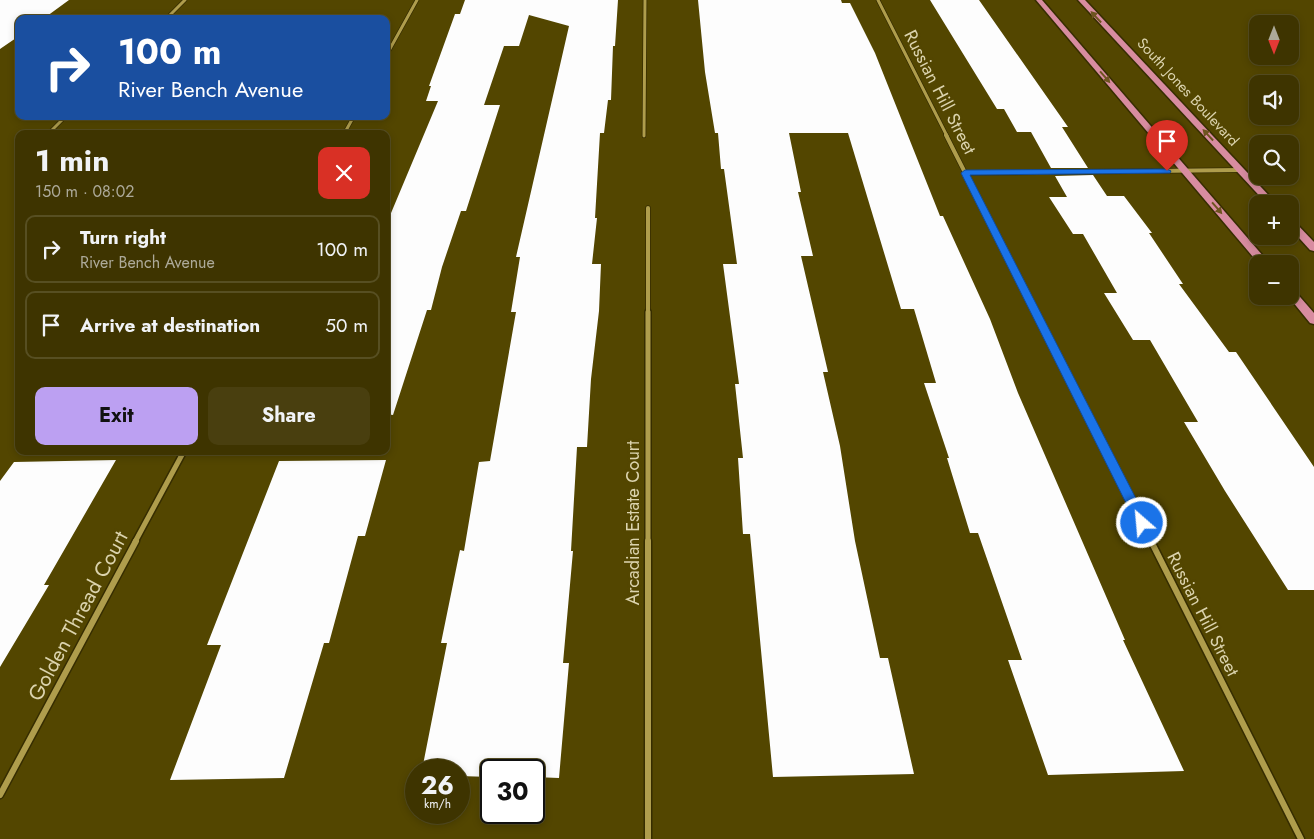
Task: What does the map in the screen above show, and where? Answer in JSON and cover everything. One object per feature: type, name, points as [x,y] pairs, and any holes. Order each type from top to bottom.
[{"type":"main road","points":[[1039,0],[1257,255]]},
{"type":"main road","name":"South Jones Boulevard","points":[[1081,0],[1264,195]]},
{"type":"main road","points":[[1299,232],[1314,248]]},
{"type":"main road","points":[[1299,302],[1314,320]]},
{"type":"street","points":[[170,15],[185,0]]},
{"type":"street","points":[[390,49],[416,0]]},
{"type":"street","points":[[644,136],[645,0]]},
{"type":"street","name":"Russian Hill Street","points":[[878,0],[1302,839]]},
{"type":"street","points":[[52,130],[62,120]]},
{"type":"street","points":[[965,173],[1241,170]]},
{"type":"street","name":"Arcadian Estate Court","points":[[648,208],[648,839]]},
{"type":"street","name":"Golden Thread Court","points":[[0,795],[182,455]]},
{"type":"building","points":[[0,0],[69,0],[48,15],[15,15],[15,39],[0,49]]},
{"type":"building","points":[[465,0],[618,0],[615,46],[613,46],[611,100],[608,100],[604,133],[600,133],[595,218],[597,218],[592,264],[601,264],[599,311],[591,379],[587,447],[577,447],[571,551],[573,551],[563,663],[569,663],[559,778],[545,777],[545,759],[480,759],[480,777],[470,776],[470,759],[424,759],[447,643],[441,643],[460,550],[464,551],[479,462],[490,461],[516,312],[511,312],[520,257],[516,257],[569,26],[529,15],[519,46],[504,46],[484,105],[500,105],[466,211],[461,211],[442,267],[431,310],[427,310],[393,415],[390,415],[390,215],[438,101],[426,101],[431,86],[429,86],[455,14],[460,14]]},
{"type":"building","points":[[698,0],[841,0],[842,3],[850,3],[875,53],[940,216],[943,216],[990,319],[1018,393],[1125,640],[1123,640],[1184,771],[1048,775],[1008,660],[1022,660],[978,533],[970,533],[947,458],[949,458],[924,383],[936,383],[914,309],[901,309],[848,133],[789,133],[801,192],[798,192],[813,256],[801,256],[828,372],[823,372],[840,446],[855,541],[880,658],[888,658],[914,774],[773,777],[750,534],[743,534],[738,458],[743,458],[735,384],[739,384],[723,264],[737,264],[724,169],[721,169],[718,133],[715,133],[705,72]]},
{"type":"building","points":[[930,0],[979,0],[1068,127],[1062,127],[1088,168],[1051,168],[1031,132],[1017,132],[1004,109],[997,109]]},
{"type":"building","points":[[1093,175],[1107,196],[1124,196],[1152,233],[1149,233],[1183,284],[1179,284],[1229,352],[1236,352],[1314,467],[1314,590],[1288,590],[1184,422],[1198,422],[1150,340],[1133,340],[1104,293],[1117,293],[1083,234],[1073,234],[1049,197],[1067,197],[1055,176]]},
{"type":"building","points":[[116,460],[44,585],[49,585],[0,667],[0,481],[14,462]]},
{"type":"building","points":[[386,460],[365,536],[358,536],[329,643],[324,643],[284,778],[170,780],[221,645],[207,645],[279,461]]},
{"type":"route","points":[[1142,523],[965,173],[1167,171]]}]
